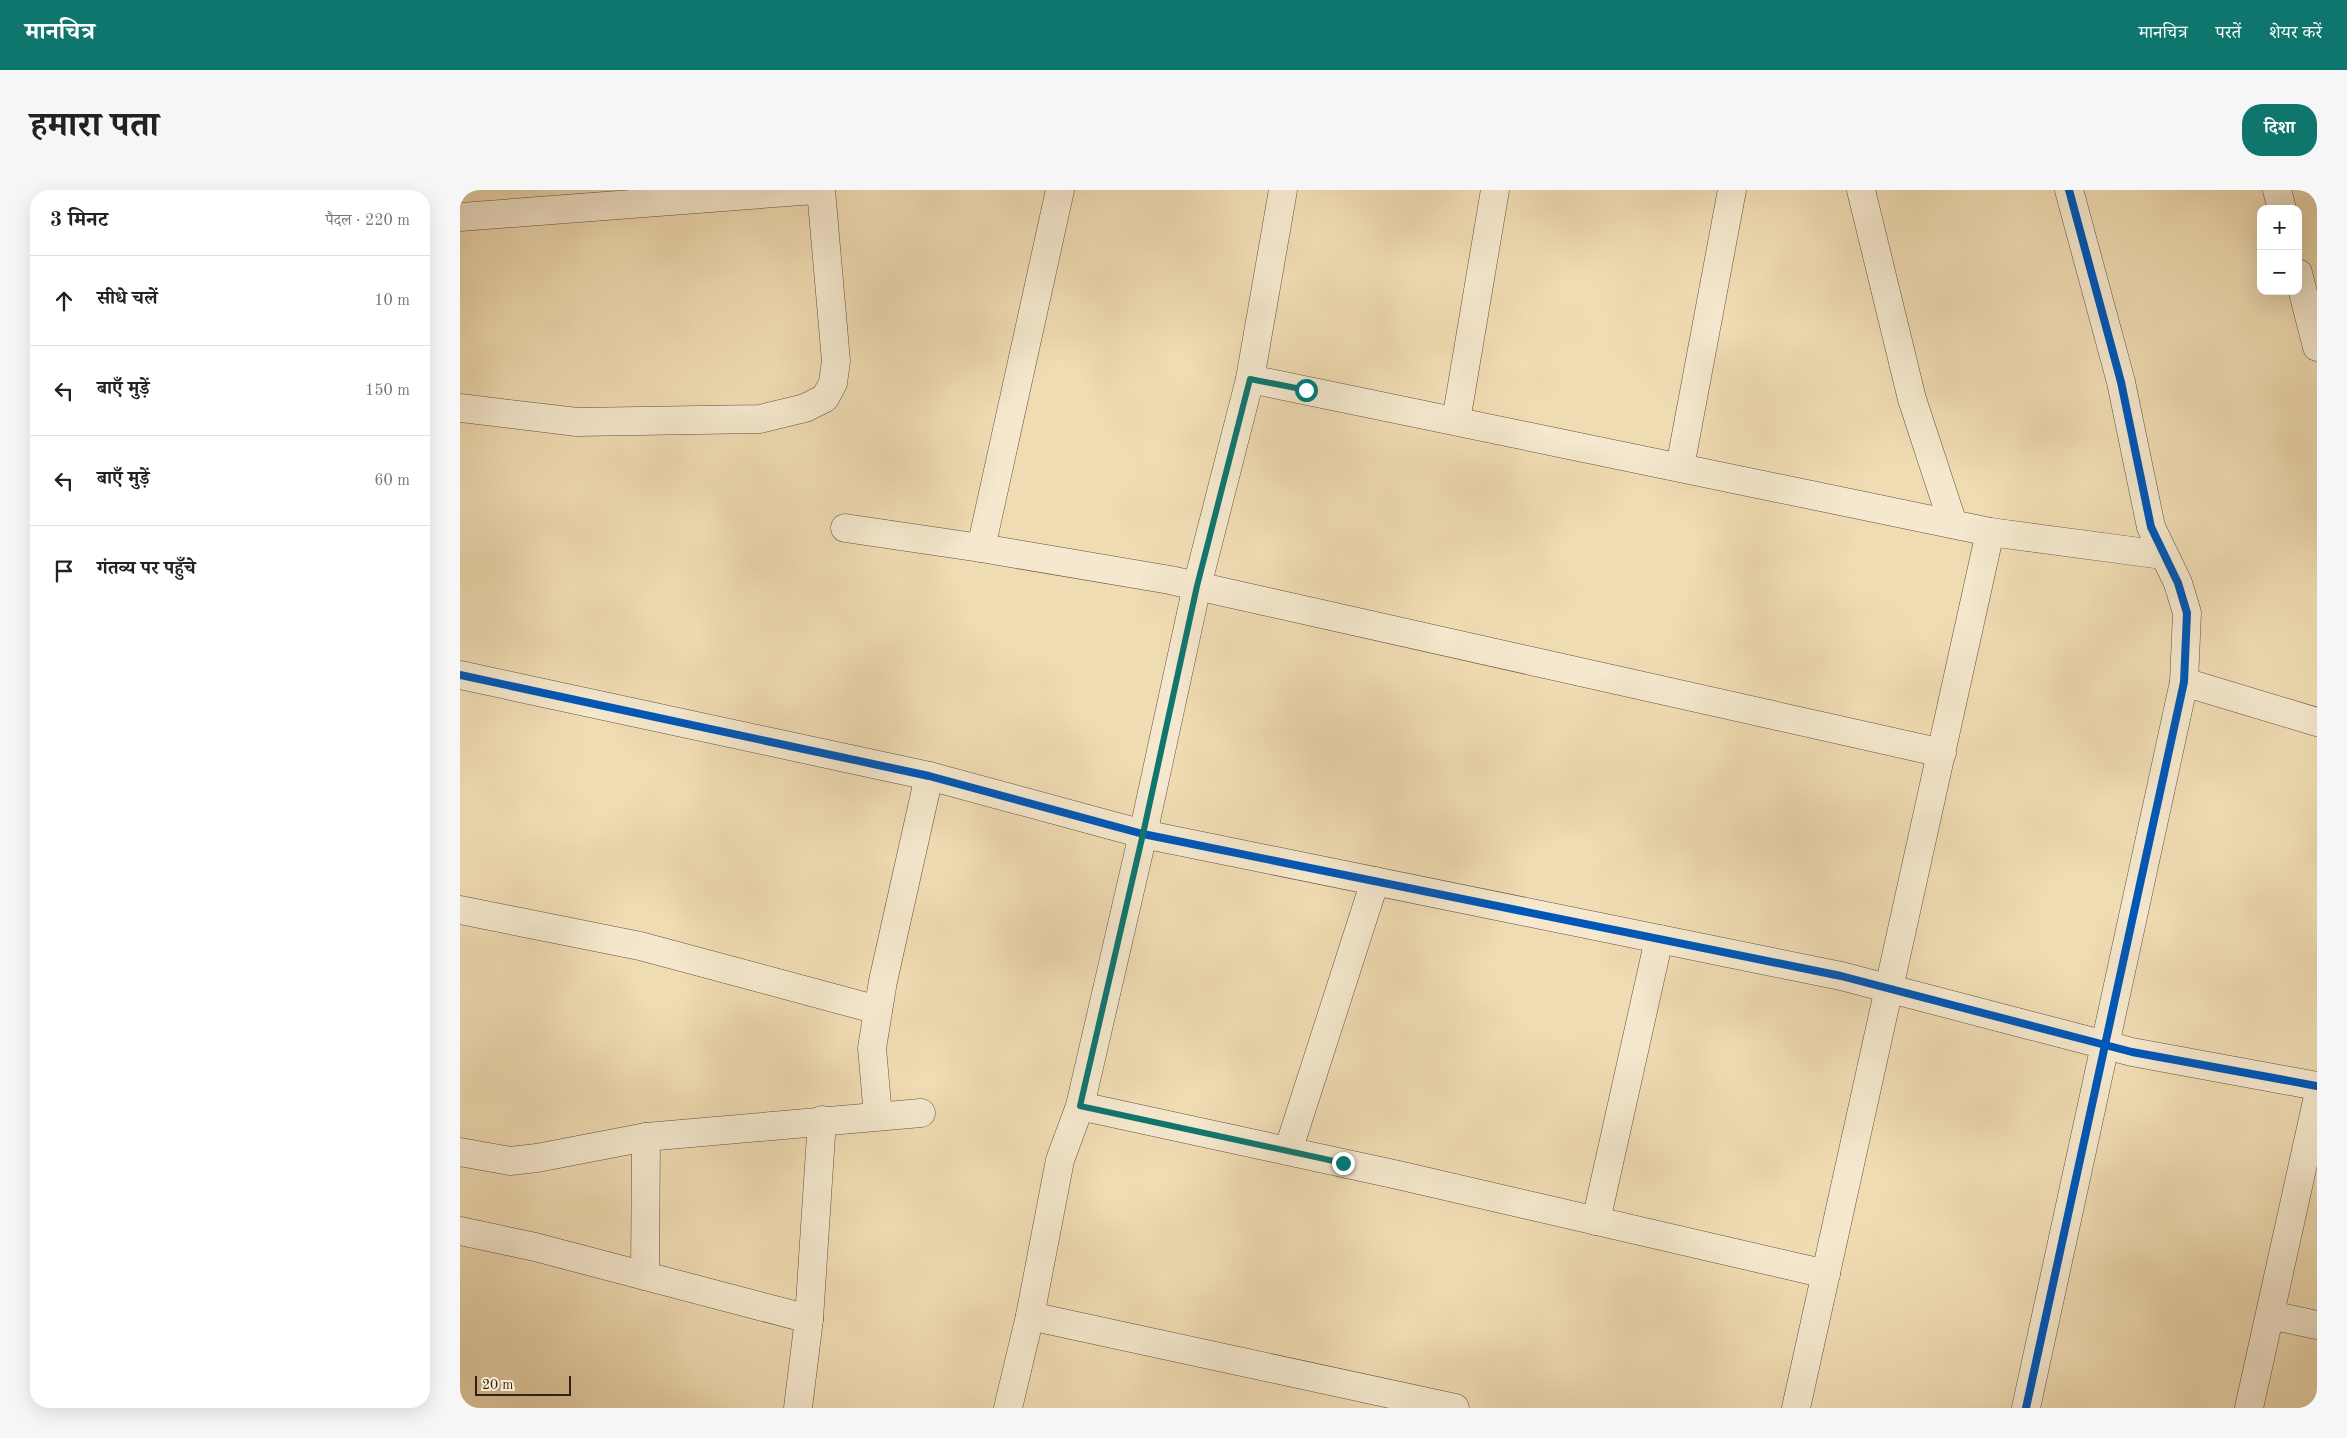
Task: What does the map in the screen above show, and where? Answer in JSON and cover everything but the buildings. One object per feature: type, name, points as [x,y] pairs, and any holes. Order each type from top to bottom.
[{"type":"street","points":[[460,217],[815,190]]},
{"type":"street","points":[[460,408],[577,422],[760,419],[805,408],[825,398],[833,383],[836,361],[821,190]]},
{"type":"street","points":[[981,548],[1060,190]]},
{"type":"street","points":[[1008,1408],[1030,1316],[1060,1160],[1080,1106],[1143,834],[1197,586],[1250,379],[1283,190]]},
{"type":"street","points":[[1456,421],[1494,190]]},
{"type":"street","points":[[1680,467],[1732,190]]},
{"type":"street","points":[[1860,190],[1912,399],[1953,524]]},
{"type":"street","points":[[2026,1408],[2184,682],[2187,613],[2178,583],[2163,555],[2151,526],[2121,382],[2070,190]]},
{"type":"street","points":[[2277,190],[2281,205]]},
{"type":"street","points":[[2302,289],[2317,347]]},
{"type":"street","points":[[1250,379],[1990,532],[2163,555]]},
{"type":"street","points":[[845,528],[981,548],[1197,586],[1942,753]]},
{"type":"street","points":[[1796,1408],[1990,532]]},
{"type":"street","points":[[460,675],[929,776],[1143,834],[1840,976],[2132,1052],[2317,1086]]},
{"type":"street","points":[[2184,682],[2317,722]]},
{"type":"street","points":[[878,1116],[872,1048],[883,981],[929,776]]},
{"type":"street","points":[[1288,1152],[1374,881]]},
{"type":"street","points":[[460,910],[640,946],[878,1010]]},
{"type":"street","points":[[1596,1221],[1659,938]]},
{"type":"street","points":[[2249,1408],[2317,1101]]},
{"type":"street","points":[[1080,1106],[1826,1274]]},
{"type":"street","points":[[460,1152],[510,1161],[538,1158],[646,1137],[822,1120],[921,1113]]},
{"type":"street","points":[[798,1408],[809,1319],[822,1120]]},
{"type":"street","points":[[645,1276],[646,1137]]},
{"type":"street","points":[[460,1231],[535,1248],[809,1319]]},
{"type":"street","points":[[2270,1315],[2317,1325]]},
{"type":"street","points":[[1030,1316],[1455,1408]]},
{"type":"cycle path","points":[[2026,1408],[2184,682],[2187,613],[2178,583],[2151,527],[2121,382],[2069,190]]},
{"type":"cycle path","points":[[460,675],[929,776],[1143,834],[1841,976],[2132,1052],[2317,1086]]},
{"type":"route","points":[[1306,390],[1250,379],[1197,586],[1143,834],[1080,1106],[1343,1163]]}]
